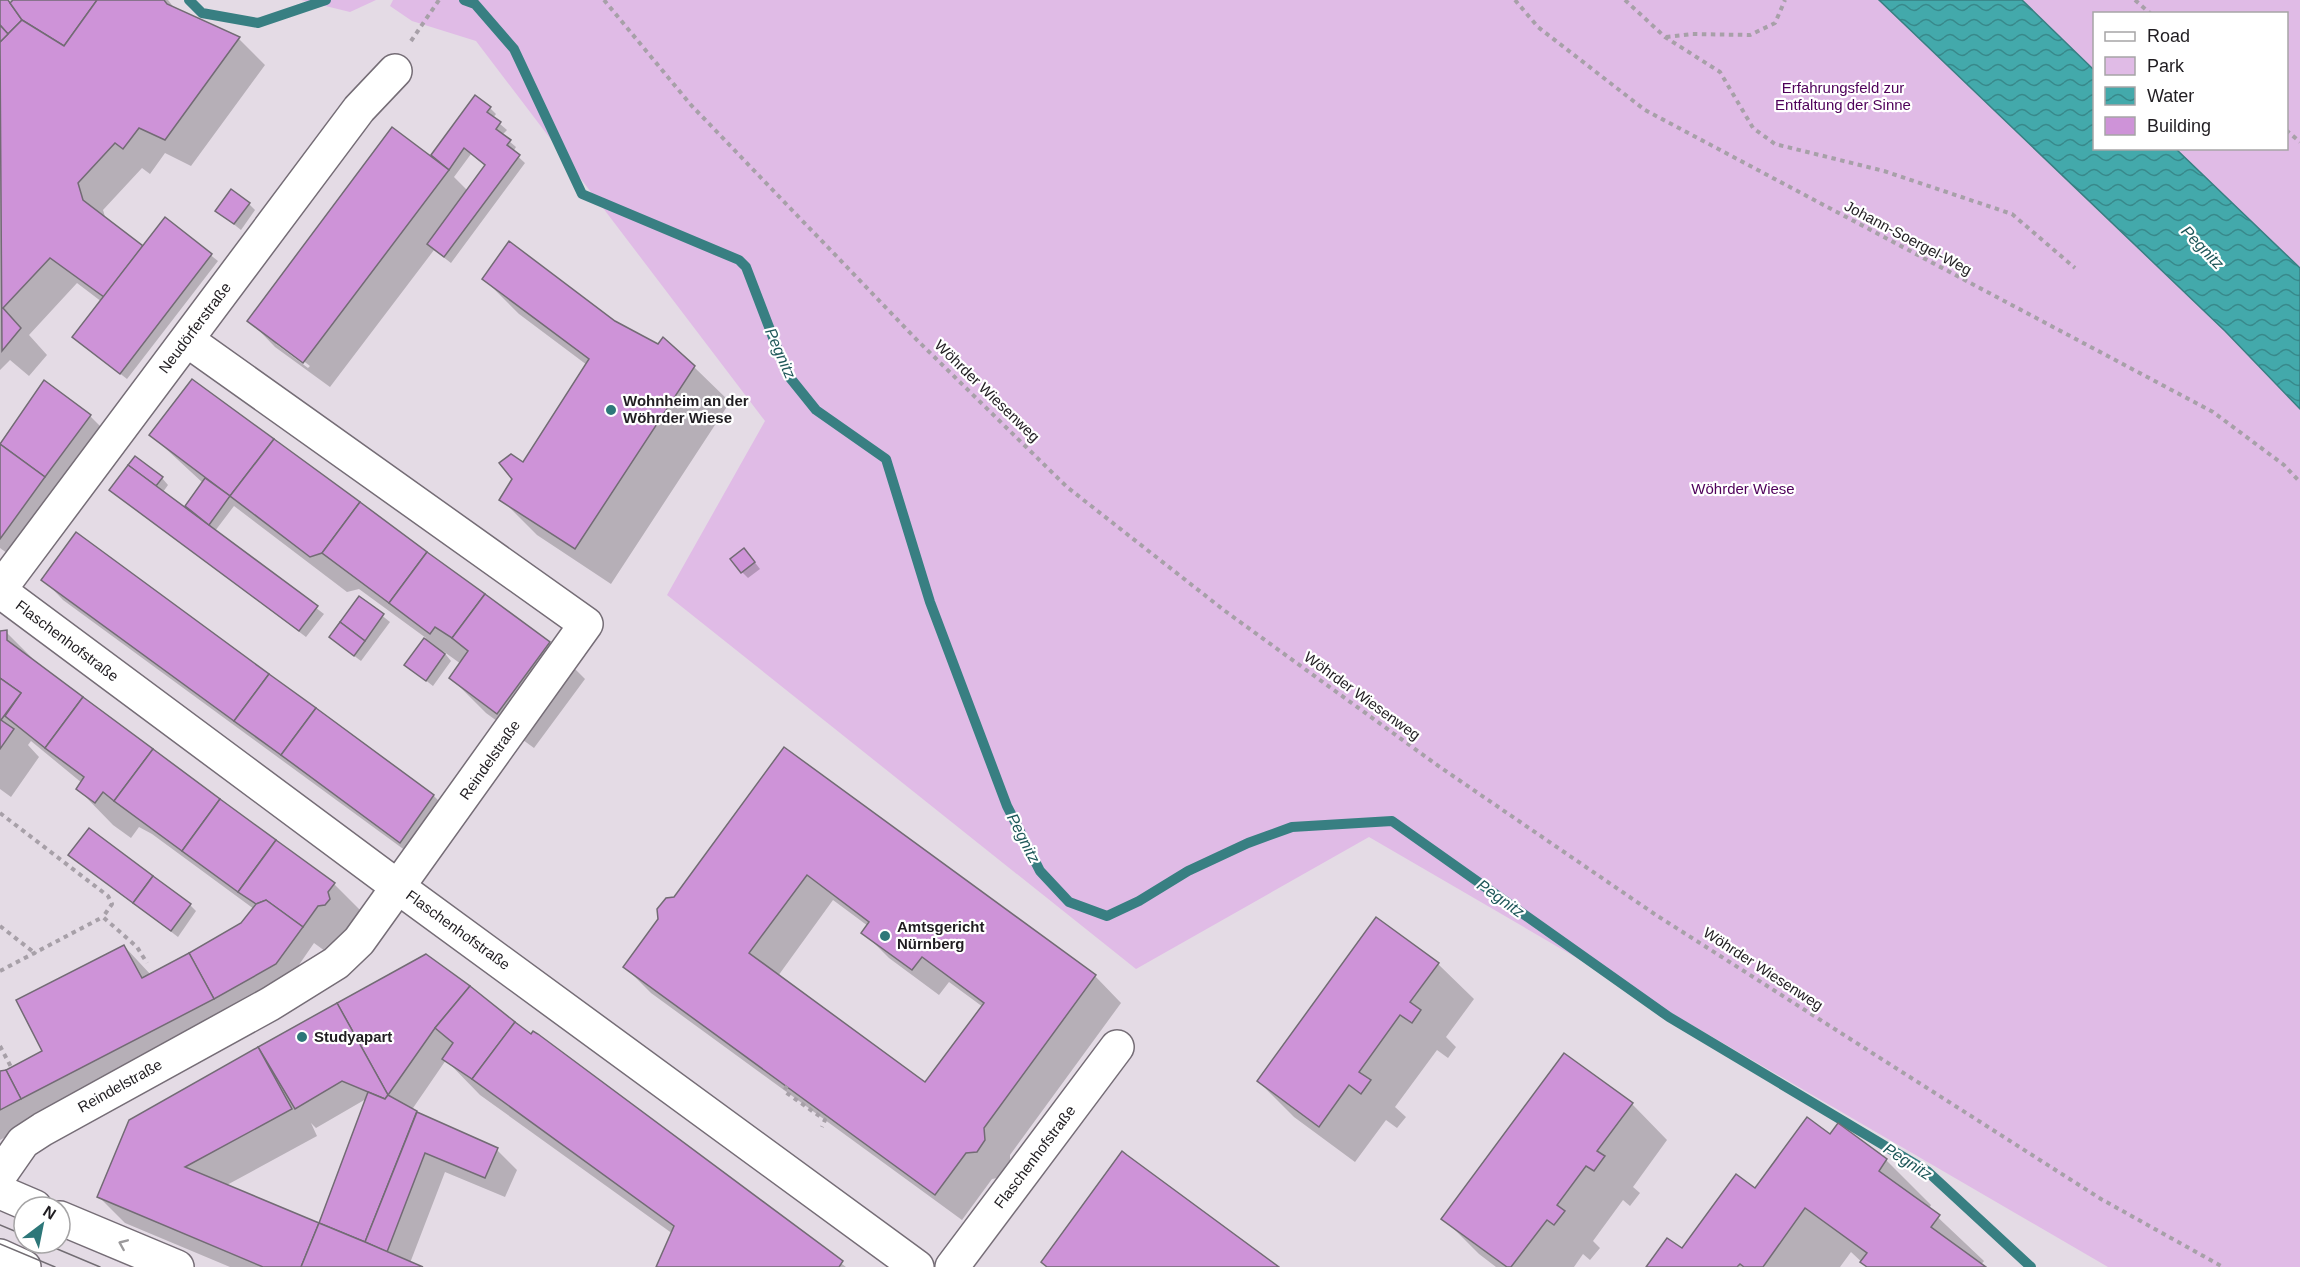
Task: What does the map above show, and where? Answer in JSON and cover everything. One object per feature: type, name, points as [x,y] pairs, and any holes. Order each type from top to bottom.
[{"type":"street","name":"Neudörferstraße","points":[[0,590],[359,109],[394,71]]},
{"type":"street","name":"Reindelstraße","points":[[0,1174],[23,1142],[43,1129],[270,1005],[336,963],[359,941],[399,887],[586,624],[187,340]]},
{"type":"street","name":"Flaschenhofstraße","points":[[0,590],[399,887],[917,1267]]},
{"type":"street","name":"Flaschenhofstraße","points":[[952,1267],[1117,1047]]},
{"type":"street","points":[[72,1223],[177,1267]]},
{"type":"street","points":[[0,1256],[24,1267]]},
{"type":"path","points":[[419,27],[439,0]]},
{"type":"path","name":"Wöhrder Wiesenweg","points":[[604,0],[691,105],[918,341],[1067,487],[1178,574],[1437,765],[1656,915],[2101,1198],[2223,1267]]},
{"type":"path","name":"Johann-Soergel-Weg","points":[[1515,0],[1538,27],[1645,110],[2212,412],[2284,465],[2300,482]]},
{"type":"path","points":[[1625,0],[1665,37],[1720,72],[1753,128],[1775,144],[1884,171],[2012,214],[2075,268]]},
{"type":"path","points":[[1665,37],[1692,34],[1750,35],[1775,23],[1785,0]]},
{"type":"path","points":[[2135,0],[2149,12]]},
{"type":"path","points":[[2288,132],[2300,142]]},
{"type":"path","points":[[0,813],[108,896],[112,904],[103,917],[0,971]]},
{"type":"path","points":[[103,917],[137,947],[147,963]]},
{"type":"path","points":[[0,926],[36,954]]},
{"type":"path","points":[[0,1046],[11,1067]]},
{"type":"path","points":[[780,1096],[787,1086]]},
{"type":"path","points":[[784,1091],[825,1120],[822,1127]]},
{"type":"green space","points":[[301,0],[376,0],[350,12]]},
{"type":"green space","name":"Wöhrder Wiese","points":[[393,0],[2300,0],[2300,1267],[2108,1267],[1369,837],[1136,969],[667,595],[765,421],[476,41],[412,21],[390,6]]},
{"type":"water","points":[[1879,0],[2022,0],[2093,69],[2093,150],[2177,150],[2300,268],[2300,409],[2225,331]]},
{"type":"building","points":[[0,0],[8,0],[22,20],[8,34],[0,25]]},
{"type":"building","points":[[13,0],[97,0],[64,46],[22,20],[10,3]]},
{"type":"building","points":[[97,0],[164,0],[167,4],[240,37],[165,140],[139,128],[123,149],[115,143],[78,183],[83,200],[143,246],[104,297],[50,258],[3,308],[21,328],[2,351],[0,42],[22,20],[64,46]]},
{"type":"building","points":[[0,25],[8,34],[0,42]]},
{"type":"building","points":[[475,95],[491,107],[487,112],[501,122],[496,129],[511,140],[507,145],[520,155],[444,257],[427,244],[485,165],[464,148],[449,170],[431,155]]},
{"type":"building","points":[[392,127],[449,170],[303,363],[247,321]]},
{"type":"building","points":[[231,189],[250,203],[234,224],[215,211]]},
{"type":"building","points":[[165,217],[212,254],[120,374],[72,337]]},
{"type":"building","name":"Wohnheim an der Wöhrder Wiese","points":[[509,241],[615,321],[658,344],[663,337],[695,366],[575,549],[499,500],[512,479],[499,463],[511,454],[523,462],[589,359],[482,279]]},
{"type":"building","points":[[192,379],[274,439],[230,496],[149,435]]},
{"type":"building","points":[[44,380],[91,415],[45,477],[0,444]]},
{"type":"building","points":[[274,439],[360,502],[322,553],[310,557],[230,496]]},
{"type":"building","points":[[0,444],[45,477],[0,539]]},
{"type":"building","points":[[135,456],[163,477],[156,486],[128,465]]},
{"type":"building","points":[[128,465],[318,606],[299,631],[109,490]]},
{"type":"building","points":[[205,478],[230,496],[209,525],[185,506]]},
{"type":"building","points":[[360,502],[427,552],[389,603],[322,553]]},
{"type":"building","points":[[76,532],[269,674],[234,721],[41,580]]},
{"type":"building","points":[[744,548],[755,562],[741,573],[730,559]]},
{"type":"building","points":[[427,552],[485,594],[452,638],[435,627],[430,634],[389,603]]},
{"type":"building","points":[[485,594],[550,642],[497,714],[449,678],[468,651],[452,638]]},
{"type":"building","points":[[359,596],[384,614],[365,641],[340,622]]},
{"type":"building","points":[[340,622],[365,641],[354,656],[329,637]]},
{"type":"building","points":[[7,630],[7,640],[83,697],[45,748],[5,716],[21,693],[0,678],[0,631]]},
{"type":"building","points":[[424,638],[445,654],[426,681],[404,665]]},
{"type":"building","points":[[269,674],[316,708],[281,755],[234,721]]},
{"type":"building","points":[[0,678],[21,693],[1,720],[14,729],[0,749]]},
{"type":"building","points":[[83,697],[153,749],[114,801],[103,792],[95,803],[76,789],[84,777],[45,748]]},
{"type":"building","points":[[316,708],[434,795],[400,843],[281,755]]},
{"type":"building","points":[[784,747],[1096,975],[984,1128],[985,1140],[977,1152],[966,1153],[935,1195],[623,967],[658,919],[657,909],[666,898],[674,897]],"holes":[[[807,875],[869,922],[861,933],[912,970],[922,957],[984,1003],[925,1082],[749,953]]]},
{"type":"building","points":[[153,749],[220,799],[182,851],[114,801]]},
{"type":"building","points":[[220,799],[276,840],[238,892],[182,851]]},
{"type":"building","points":[[89,828],[153,876],[133,903],[68,855]]},
{"type":"building","points":[[276,840],[335,883],[328,892],[330,899],[325,905],[318,906],[303,927],[266,900],[256,904],[238,892]]},
{"type":"building","points":[[153,876],[191,904],[171,931],[133,903]]},
{"type":"building","points":[[266,900],[303,927],[276,964],[214,999],[189,953],[241,923],[256,904]]},
{"type":"building","points":[[1376,917],[1439,963],[1410,1002],[1421,1010],[1412,1023],[1400,1015],[1359,1072],[1371,1080],[1361,1094],[1349,1085],[1319,1127],[1257,1081]]},
{"type":"building","points":[[124,945],[142,978],[189,953],[214,999],[21,1099],[6,1070],[42,1051],[16,1000]]},
{"type":"building","points":[[426,954],[470,986],[435,1028],[388,1095],[337,1003]]},
{"type":"building","points":[[470,986],[515,1022],[472,1079],[442,1059],[453,1043],[435,1028]]},
{"type":"building","points":[[337,1003],[388,1095],[385,1099],[342,1081],[295,1109],[258,1047]]},
{"type":"building","points":[[515,1022],[531,1034],[533,1031],[538,1034],[843,1261],[839,1267],[656,1267],[674,1226],[472,1079]]},
{"type":"building","points":[[258,1047],[292,1109],[185,1167],[319,1223],[301,1267],[263,1267],[97,1197],[129,1120]]},
{"type":"building","points":[[1564,1053],[1633,1103],[1597,1151],[1605,1156],[1594,1171],[1586,1166],[1557,1205],[1565,1211],[1554,1225],[1547,1220],[1511,1267],[1507,1267],[1441,1219]]},
{"type":"building","points":[[6,1070],[21,1099],[0,1110],[0,1071]]},
{"type":"building","points":[[368,1092],[385,1099],[388,1095],[417,1111],[365,1242],[319,1223]]},
{"type":"building","points":[[417,1112],[498,1148],[485,1178],[425,1153],[387,1252],[365,1242]]},
{"type":"building","points":[[1807,1117],[1830,1134],[1838,1123],[1887,1159],[1879,1171],[1940,1215],[1931,1227],[1986,1267],[1867,1267],[1860,1262],[1867,1253],[1805,1208],[1763,1267],[1744,1267],[1740,1264],[1737,1267],[1646,1267],[1667,1238],[1682,1248],[1736,1174],[1755,1188]]},
{"type":"building","points":[[1122,1151],[1279,1267],[1047,1267],[1041,1262]]},
{"type":"building","points":[[319,1223],[365,1242],[423,1267],[301,1267]]},
{"type":"waterway","name":"Pegnitz","points":[[189,0],[202,13],[258,23],[326,0]]},
{"type":"waterway","name":"Pegnitz","points":[[464,0],[475,4],[514,49],[582,194],[739,260],[746,267],[787,374],[816,410],[886,459],[930,602],[1007,806],[1040,871],[1069,902],[1107,916],[1139,901],[1188,871],[1248,843],[1292,827],[1392,821],[1669,1017],[1927,1171],[2031,1267]]},
{"type":"tram line","points":[[0,1225],[12,1230]]},
{"type":"tram line","points":[[0,1244],[55,1267]]},
{"type":"tram line","points":[[72,1255],[100,1267]]},
{"type":"place","name":"Wohnheim an der Wöhrder Wiese","points":[[611,410]]},
{"type":"place","name":"Amtsgericht Nürnberg","points":[[885,936]]},
{"type":"place","name":"Studyapart","points":[[302,1037]]},
{"type":"park label","name":"Erfahrungsfeld zur Entfaltung der Sinne","points":[[1843,96]]}]
